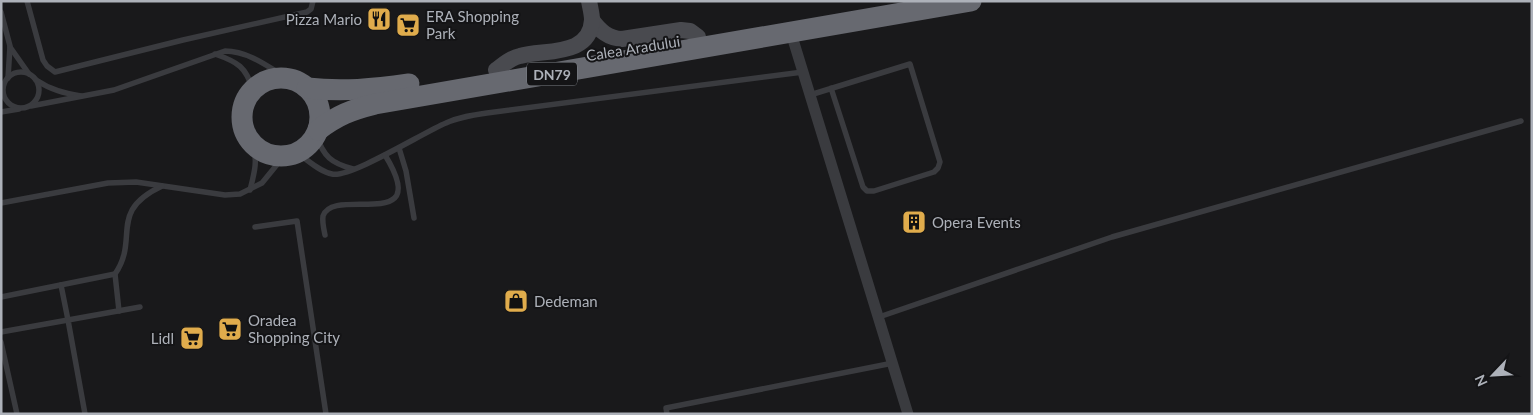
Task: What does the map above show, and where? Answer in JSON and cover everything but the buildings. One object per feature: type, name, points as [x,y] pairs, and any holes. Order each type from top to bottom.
[{"type":"highway","name":"Calea Aradului","points":[[253,90],[263,83],[272,80],[331,91],[372,90],[698,37],[899,1]]},
{"type":"highway","name":"Calea Aradului","points":[[290,155],[311,142],[317,132],[334,118],[352,110],[375,104],[971,1]]},
{"type":"highway","points":[[299,84],[314,97],[319,108],[320,119],[317,132]]},
{"type":"highway","points":[[253,90],[246,100],[243,109],[242,120],[244,130],[253,144],[262,151],[273,155],[290,155]]},
{"type":"street","points":[[496,70],[519,56],[577,46],[583,42],[589,32],[592,20],[589,1]]},
{"type":"street","points":[[592,20],[600,30],[614,39],[681,30],[690,31],[698,37]]},
{"type":"street","points":[[791,33],[908,414]]},
{"type":"lane","points":[[28,1],[43,60],[55,72],[182,40],[307,12],[311,9],[313,1]]},
{"type":"lane","points":[[1,12],[10,46],[8,78],[2,89],[6,101],[11,106],[24,108]]},
{"type":"lane","points":[[10,46],[29,74],[48,88],[86,96]]},
{"type":"lane","points":[[1,112],[114,90],[225,51],[235,51],[262,62],[299,84]]},
{"type":"lane","points":[[215,54],[234,61],[244,70],[253,90]]},
{"type":"lane","points":[[810,95],[831,88],[910,64],[940,162],[938,168],[934,172],[874,191],[867,191],[863,187],[831,88]]},
{"type":"lane","points":[[8,78],[18,72],[29,74]]},
{"type":"lane","points":[[1,203],[108,183],[136,182],[225,195],[240,194],[262,183],[290,155],[326,173],[334,175],[344,174],[399,148],[445,123],[469,116],[803,72]]},
{"type":"lane","points":[[31,106],[39,94],[36,80]]},
{"type":"lane","points":[[879,318],[1112,237],[1521,121]]},
{"type":"lane","points":[[317,132],[320,148],[327,157],[342,166],[353,169]]},
{"type":"lane","points":[[250,190],[256,170],[256,154],[253,144]]},
{"type":"lane","points":[[399,148],[406,171],[414,218]]},
{"type":"lane","points":[[325,236],[322,218],[327,210],[334,206],[377,205],[391,201],[397,193],[396,175],[385,155]]},
{"type":"lane","points":[[1,297],[114,274],[122,263],[128,217],[133,207],[140,198],[162,186]]},
{"type":"lane","points":[[255,227],[297,220],[326,414]]},
{"type":"lane","points":[[114,274],[119,311]]},
{"type":"lane","points":[[61,285],[85,414]]},
{"type":"lane","points":[[1,332],[140,308]]},
{"type":"lane","points":[[1,342],[17,414]]},
{"type":"lane","points":[[667,414],[666,408],[893,363]]},
{"type":"place","name":"Pizza Mario","points":[[379,19]]},
{"type":"place","name":"ERA Shopping Park","points":[[408,25]]},
{"type":"place","name":"Opera Events","points":[[914,222]]},
{"type":"place","name":"Dedeman","points":[[516,301]]},
{"type":"place","name":"Oradea Shopping City","points":[[230,329]]},
{"type":"place","name":"Lidl","points":[[192,338]]}]
